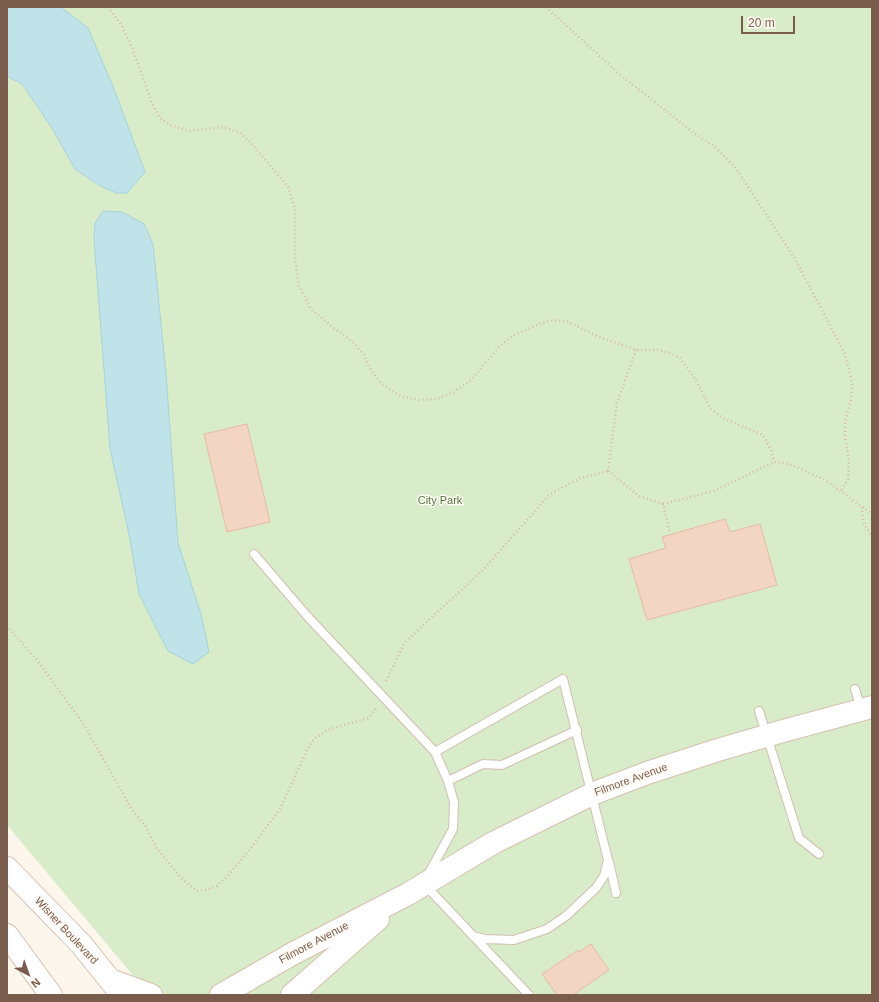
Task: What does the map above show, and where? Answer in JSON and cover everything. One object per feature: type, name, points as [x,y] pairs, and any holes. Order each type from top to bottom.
[{"type":"street","name":"Filmore Avenue","points":[[221,995],[294,953],[416,889],[493,843],[592,794],[647,772],[766,736],[866,709]]},
{"type":"street","name":"Wisner Boulevard","points":[[7,868],[81,944],[116,987]]},
{"type":"street","name":"Filmore Avenue","points":[[292,995],[416,889]]},
{"type":"street","points":[[7,935],[51,995]]},
{"type":"street","points":[[116,987],[151,995]]},
{"type":"lane","points":[[254,554],[308,617],[435,752],[448,782],[454,802],[453,829],[416,889],[473,936],[529,995]]},
{"type":"lane","points":[[435,752],[563,679],[577,730],[616,893]]},
{"type":"lane","points":[[855,689],[866,709]]},
{"type":"lane","points":[[759,711],[799,838],[819,854]]},
{"type":"lane","points":[[448,782],[483,764],[502,765],[577,730]]},
{"type":"lane","points":[[473,936],[485,939],[514,940],[547,929],[566,916],[596,888],[604,876],[608,860]]},
{"type":"path","points":[[108,7],[122,26],[152,103],[160,118],[170,125],[189,131],[223,128],[239,132],[253,145],[288,187],[295,209],[295,259],[299,286],[311,308],[332,327],[353,342],[364,355],[371,370],[381,383],[400,396],[419,400],[436,399],[454,392],[471,380],[499,347],[511,337],[541,324],[555,320],[566,321],[597,336],[636,350],[658,350],[670,353],[680,358],[696,380],[710,408],[723,418],[763,435],[771,450],[774,462]]},
{"type":"path","points":[[546,7],[618,73],[694,133],[714,146],[736,167],[794,256],[845,354],[852,382],[850,400],[845,421],[845,437],[849,460],[848,479],[841,491]]},
{"type":"path","points":[[608,471],[617,403],[636,350]]},
{"type":"path","points":[[608,471],[639,496],[663,504],[714,491],[774,462],[789,464],[825,480],[872,514]]},
{"type":"path","points":[[7,626],[37,660],[83,723],[131,808],[146,826],[156,847],[180,877],[197,891],[207,890],[217,886],[230,873],[280,809],[306,750],[315,738],[330,729],[369,718],[376,710],[380,693],[405,642],[482,572],[549,495],[580,478],[608,471]]},
{"type":"path","points":[[663,504],[670,534]]},
{"type":"path","points":[[862,507],[863,521],[872,538]]},
{"type":"green space","name":"City Park","points":[[7,7],[872,7],[872,995],[146,995],[131,973],[7,825]]},
{"type":"water","points":[[7,7],[61,7],[88,28],[114,89],[145,172],[127,193],[116,193],[100,186],[75,169],[52,128],[22,84],[7,76]]},
{"type":"water","points":[[103,211],[122,212],[144,224],[153,244],[166,373],[178,543],[201,614],[209,652],[193,664],[168,651],[139,594],[130,539],[110,448],[94,239],[95,223]]},
{"type":"building","points":[[247,424],[270,522],[227,532],[204,434]]},
{"type":"building","points":[[725,519],[730,532],[760,524],[777,585],[647,620],[629,559],[666,548],[662,537]]},
{"type":"building","points":[[591,944],[609,970],[573,995],[557,995],[542,974],[578,950],[579,952]]}]
